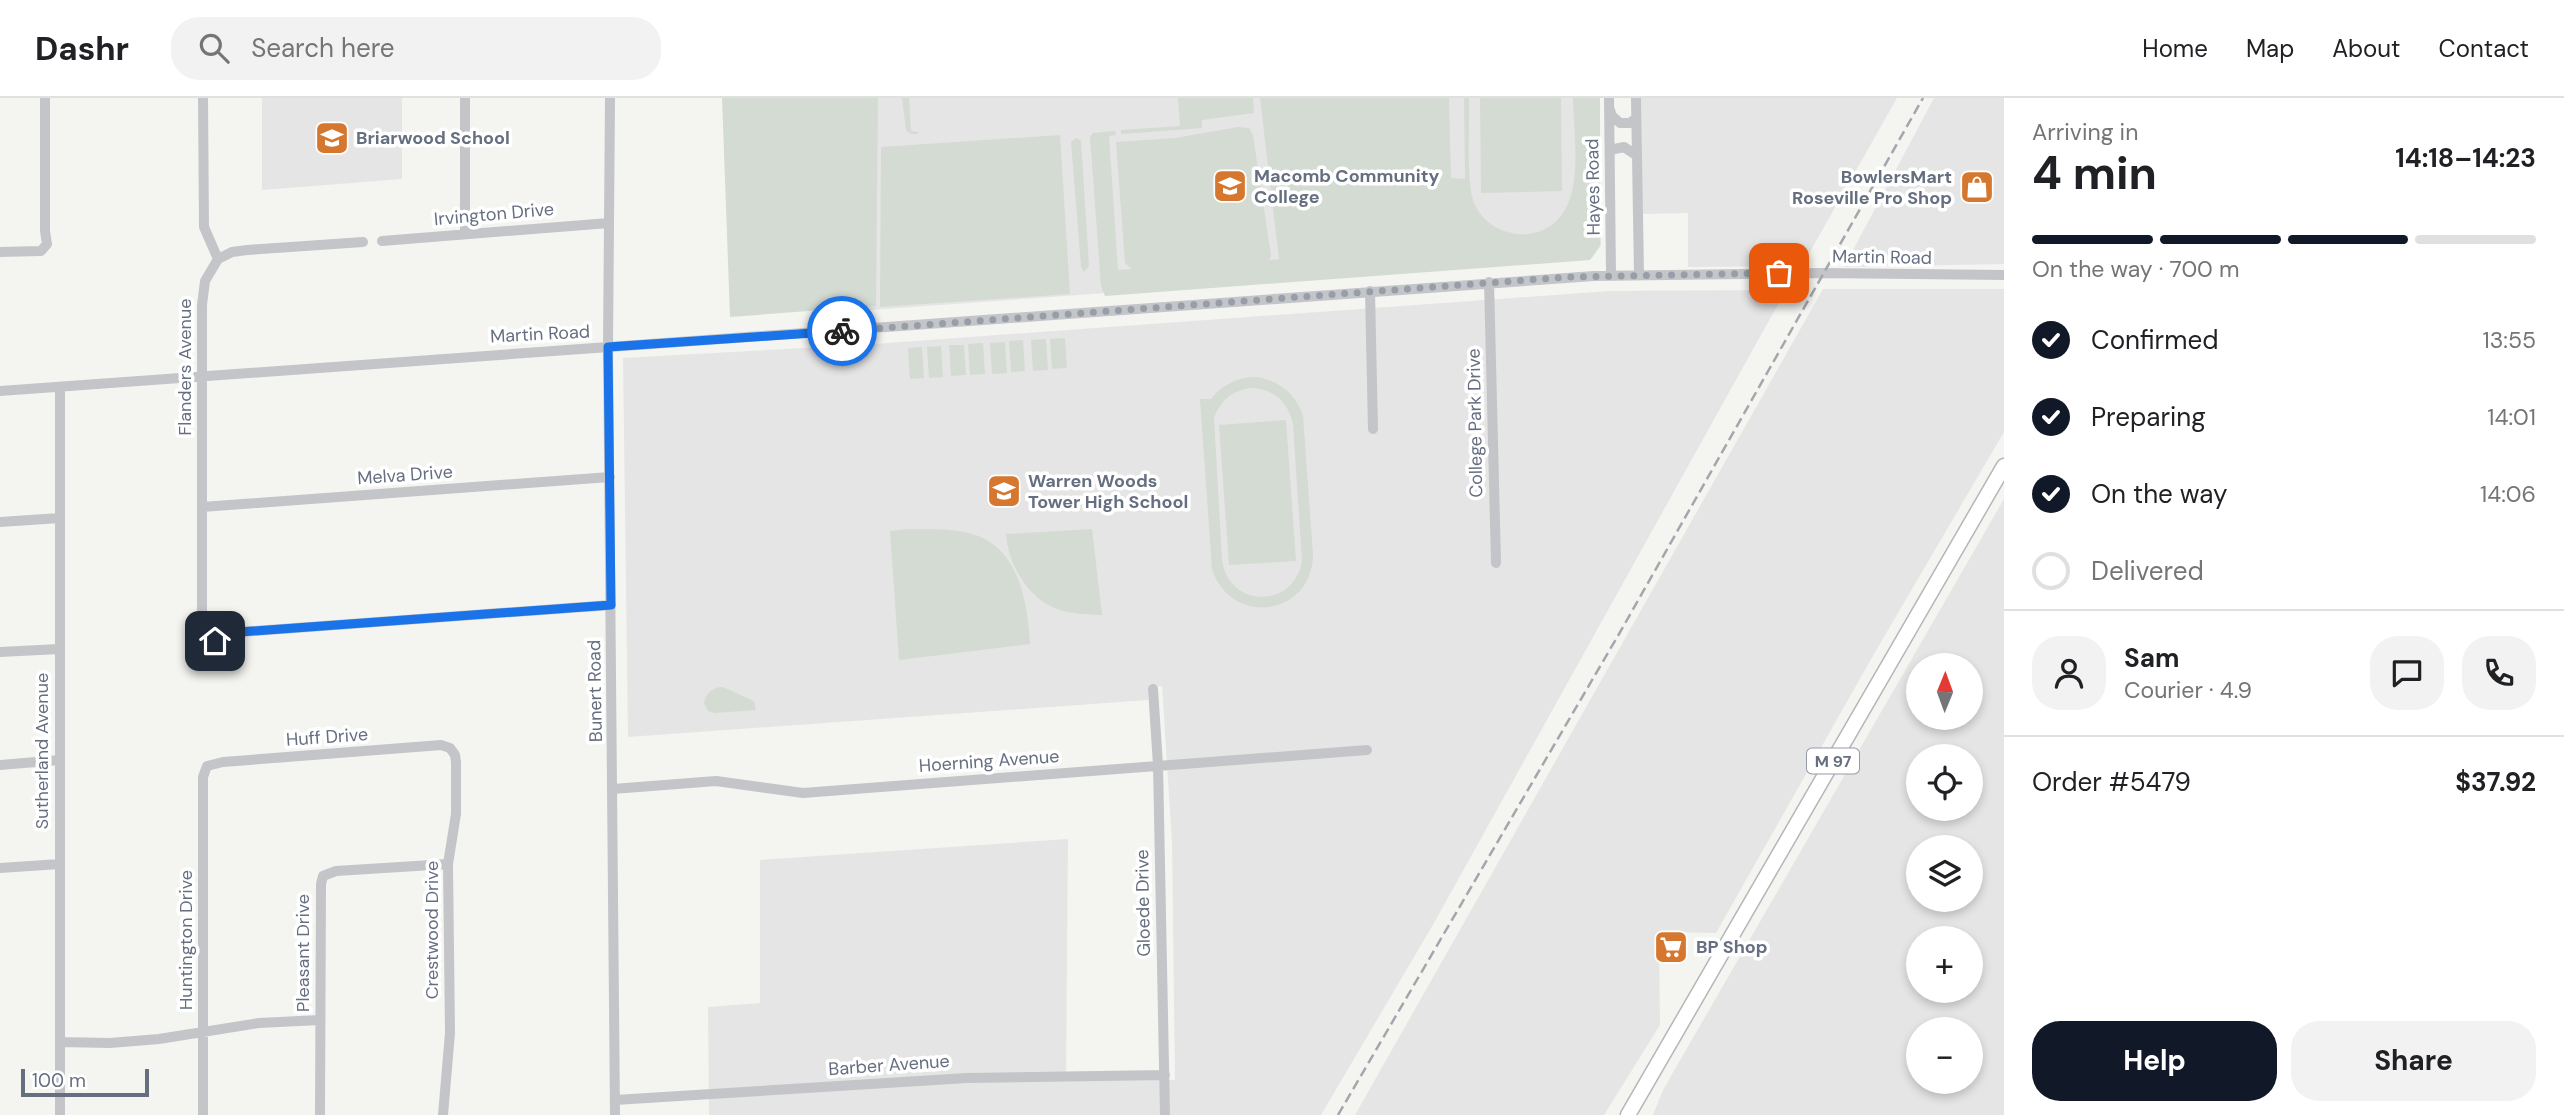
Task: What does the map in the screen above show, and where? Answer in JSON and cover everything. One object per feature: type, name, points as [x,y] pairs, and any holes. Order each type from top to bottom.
[{"type":"main road","name":"M 97","points":[[1628,1115],[2004,466]]},
{"type":"street","points":[[0,252],[41,251],[45,248],[45,98]]},
{"type":"street","points":[[203,98],[204,227],[218,259],[247,250],[363,242]]},
{"type":"street","points":[[465,98],[465,234]]},
{"type":"street","name":"Bunert Road","points":[[610,98],[608,347],[615,1115]]},
{"type":"street","points":[[1636,98],[1639,274]]},
{"type":"street","points":[[1609,101],[1612,116],[1620,123],[1630,123],[1636,118]]},
{"type":"street","name":"Hayes Road","points":[[1609,101],[1611,275]]},
{"type":"street","points":[[1610,150],[1624,147],[1636,155]]},
{"type":"street","name":"Irvington Drive","points":[[382,241],[609,223]]},
{"type":"street","name":"Flanders Avenue","points":[[218,259],[207,275],[203,289],[202,622],[203,632],[211,640],[222,641],[240,632],[611,605]]},
{"type":"street","name":"Martin Road","points":[[0,391],[1489,282],[1639,274],[2004,275]]},
{"type":"street","name":"College Park Drive","points":[[1489,282],[1496,563]]},
{"type":"street","points":[[1370,291],[1373,429]]},
{"type":"street","name":"Sutherland Avenue","points":[[60,387],[60,1115]]},
{"type":"street","name":"Melva Drive","points":[[202,507],[610,477]]},
{"type":"street","points":[[0,522],[60,518]]},
{"type":"street","points":[[0,652],[60,649]]},
{"type":"street","name":"Gloede Drive","points":[[1153,689],[1158,765],[1165,1115]]},
{"type":"street","name":"Huff Drive","points":[[207,766],[223,762],[434,746],[450,748]]},
{"type":"street","name":"Crestwood Drive","points":[[443,1115],[450,1033],[448,864],[456,814],[456,762],[450,748]]},
{"type":"street","name":"Hoerning Avenue","points":[[613,789],[716,781],[803,793],[1367,750]]},
{"type":"street","points":[[0,765],[60,760]]},
{"type":"street","name":"Huntington Drive","points":[[203,1115],[203,777],[207,766]]},
{"type":"street","points":[[0,868],[60,864]]},
{"type":"street","name":"Pleasant Drive","points":[[320,1115],[323,876],[336,871],[448,864]]},
{"type":"street","points":[[60,1042],[135,1041],[258,1023],[320,1020]]},
{"type":"street","name":"Barber Avenue","points":[[615,1100],[967,1078],[1165,1075]]},
{"type":"shaded area","name":"Briarwood School","points":[[262,98],[402,98],[402,179],[262,190]]},
{"type":"shaded area","points":[[722,98],[878,98],[876,306],[730,317]]},
{"type":"shaded area","name":"Macomb Community College","points":[[862,98],[1599,98],[1601,246],[1592,258],[857,311]]},
{"type":"shaded area","points":[[902,98],[909,98],[911,131],[918,134],[911,134],[906,130]]},
{"type":"shaded area","points":[[1178,98],[1253,98],[1254,113],[1202,120],[1202,128],[1121,134],[1121,130],[1180,126]]},
{"type":"shaded area","points":[[1260,98],[1449,98],[1451,178],[1465,179],[1464,98],[1469,98],[1469,165],[1473,200],[1479,212],[1493,226],[1524,234],[1543,230],[1557,220],[1567,207],[1575,172],[1573,98],[1600,98],[1600,245],[1590,260],[1105,296],[1101,286],[1090,137],[1093,133],[1115,131],[1116,135],[1109,136],[1118,270],[1132,269],[1125,263],[1116,142],[1175,138],[1238,127],[1249,128],[1253,135],[1271,256],[1269,260],[1279,259]]},
{"type":"shaded area","points":[[1480,98],[1561,98],[1562,191],[1481,193]]},
{"type":"shaded area","points":[[1641,98],[1897,98],[1802,266],[1688,267],[1688,213],[1642,214]]},
{"type":"shaded area","points":[[1934,98],[2004,98],[2004,264],[1844,267]]},
{"type":"shaded area","points":[[1060,135],[1070,294],[880,307],[881,147]]},
{"type":"shaded area","points":[[1076,138],[1081,141],[1089,266],[1084,272],[1081,267],[1071,142]]},
{"type":"shaded area","points":[[1823,289],[2004,289],[2004,432],[1716,933],[1659,932],[1660,1025],[1604,1115],[1355,1115]]},
{"type":"shaded area","points":[[1786,290],[1434,923],[1321,1115],[709,1115],[708,1007],[760,1003],[760,860],[1068,839],[1066,1080],[1175,1080],[1172,842],[1162,686],[1148,687],[1148,700],[628,737],[623,358],[874,344],[1609,291]]},
{"type":"shaded area","points":[[1065,338],[1067,368],[1052,369],[1050,339]]},
{"type":"shaded area","points":[[1046,339],[1048,370],[1033,371],[1031,340]]},
{"type":"shaded area","points":[[1023,340],[1025,371],[1011,372],[1009,341]]},
{"type":"shaded area","points":[[1005,342],[1007,373],[992,374],[990,343]]},
{"type":"shaded area","points":[[983,343],[985,374],[970,375],[968,344]]},
{"type":"shaded area","points":[[949,345],[964,345],[966,375],[951,376]]},
{"type":"shaded area","points":[[941,346],[943,377],[929,378],[927,347]]},
{"type":"shaded area","points":[[922,347],[924,378],[910,379],[908,348]]},
{"type":"shaded area","points":[[1250,377],[1280,385],[1296,401],[1303,416],[1313,554],[1309,575],[1300,591],[1286,602],[1270,607],[1252,607],[1236,600],[1222,588],[1212,569],[1200,399],[1211,399],[1226,385]],"holes":[[[1250,388],[1279,398],[1291,417],[1302,561],[1297,577],[1287,588],[1275,595],[1262,597],[1248,595],[1236,588],[1227,576],[1222,560],[1214,418],[1223,401],[1232,394]]]},
{"type":"shaded area","points":[[1286,420],[1296,561],[1229,565],[1219,425]]},
{"type":"shaded area","points":[[2004,499],[2004,1115],[1653,1115],[1663,1090],[1906,669],[1906,730],[1983,730],[1983,653],[1915,653]]},
{"type":"shaded area","points":[[909,529],[964,532],[997,547],[1016,574],[1022,591],[1030,644],[899,660],[890,531]]},
{"type":"shaded area","points":[[1092,529],[1102,615],[1064,611],[1043,602],[1020,576],[1010,556],[1006,534]]},
{"type":"shaded area","points":[[723,687],[754,701],[756,710],[715,713],[708,711],[704,703],[706,696],[713,689]]},
{"type":"railway","points":[[1338,1115],[1619,634],[1923,98]]},
{"type":"way so far","points":[[842,331],[1568,277],[1779,273]]},
{"type":"place","name":"Briarwood School","points":[[332,138]]},
{"type":"place","name":"Macomb Community College","points":[[1230,186]]},
{"type":"place","name":"BowlersMart Roseville Pro Shop","points":[[1977,187]]},
{"type":"place","name":"Warren Woods Tower High School","points":[[1004,491]]},
{"type":"place","name":"BP Shop","points":[[1671,947]]},
{"type":"route","points":[[215,641],[222,641],[240,632],[611,605],[608,347],[842,331]]}]
